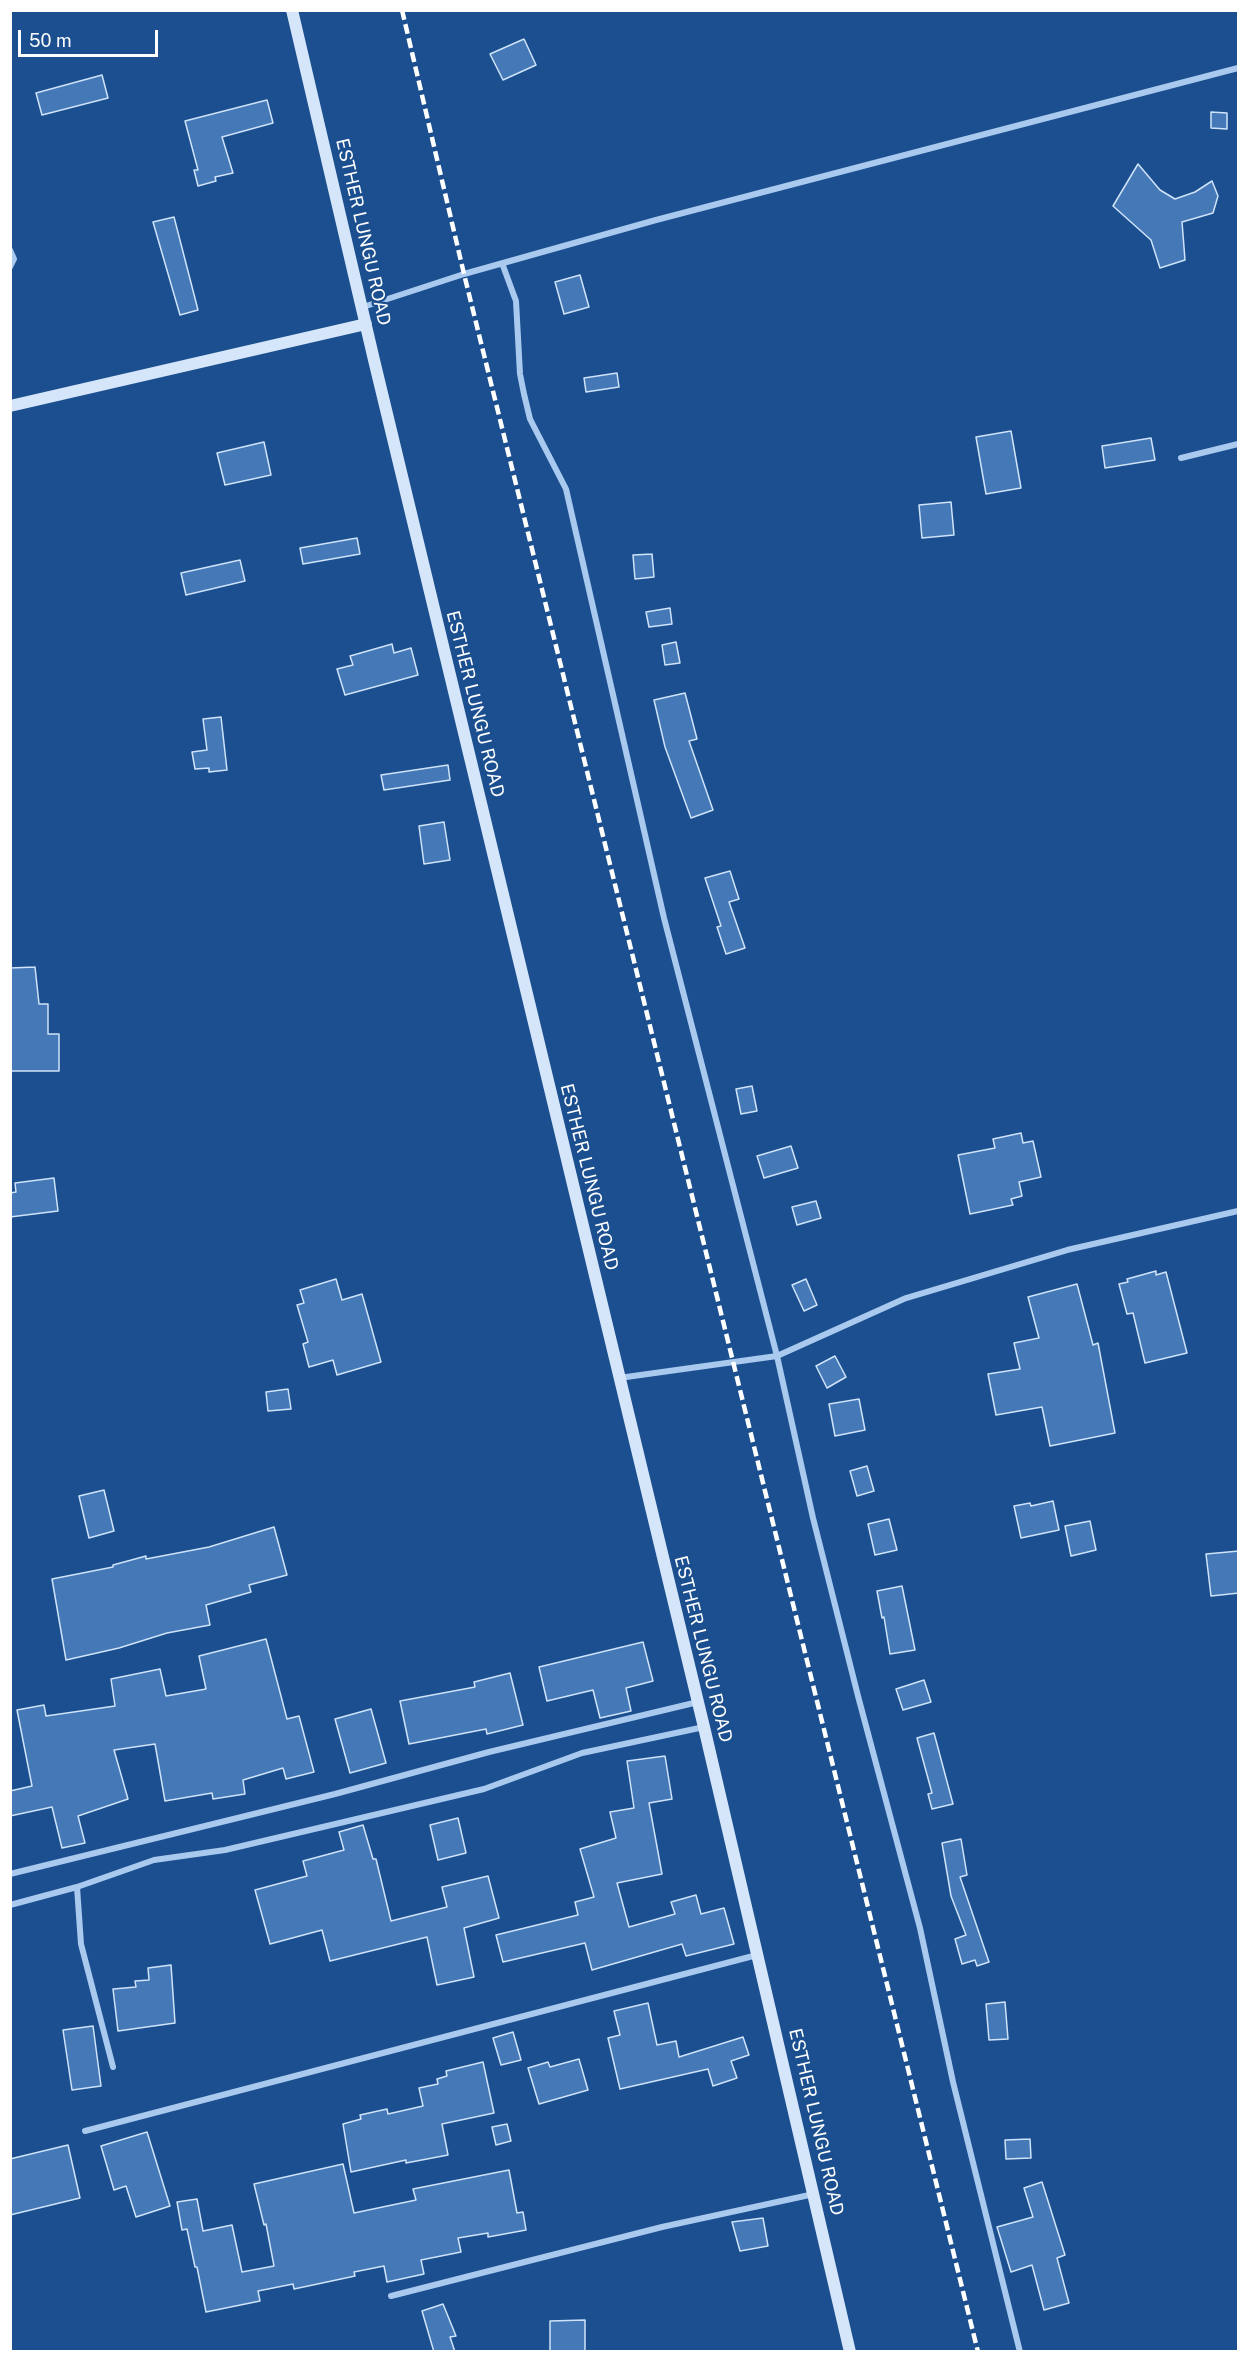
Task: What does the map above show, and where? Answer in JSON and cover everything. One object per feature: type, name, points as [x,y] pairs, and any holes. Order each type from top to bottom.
[{"type":"street","name":"ESTHER LUNGU ROAD","points":[[292,10],[704,1727],[815,2194],[850,2352]]},
{"type":"street","points":[[363,307],[502,263],[656,220],[1239,68]]},
{"type":"street","points":[[10,250],[14,259],[10,267]]},
{"type":"street","points":[[502,263],[516,301],[520,374],[528,411],[540,440],[566,489],[664,918],[777,1356],[813,1518],[920,1928],[953,2082],[1020,2352]]},
{"type":"street","points":[[10,406],[366,324]]},
{"type":"street","points":[[1181,458],[1239,444]]},
{"type":"street","points":[[619,1378],[777,1356],[906,1298],[1067,1250],[1239,1211]]},
{"type":"street","points":[[10,1874],[324,1797],[489,1752],[698,1702]]},
{"type":"street","points":[[10,1905],[77,1887],[154,1860],[225,1850],[484,1789],[582,1753],[704,1727]]},
{"type":"street","points":[[77,1887],[81,1944],[113,2067]]},
{"type":"street","points":[[85,2131],[757,1955]]},
{"type":"street","points":[[391,2296],[662,2227],[815,2194]]},
{"type":"building","points":[[524,39],[536,65],[503,80],[490,54]]},
{"type":"building","points":[[102,75],[108,98],[42,115],[36,93]]},
{"type":"building","points":[[267,100],[273,123],[222,137],[233,173],[215,177],[216,181],[198,186],[194,170],[198,170],[185,121]]},
{"type":"building","points":[[1211,112],[1227,113],[1227,129],[1211,128]]},
{"type":"building","points":[[1138,164],[1160,190],[1175,199],[1195,192],[1212,181],[1218,196],[1213,213],[1182,222],[1185,260],[1160,268],[1151,240],[1113,206]]},
{"type":"building","points":[[174,217],[198,310],[180,315],[153,222]]},
{"type":"building","points":[[580,275],[589,307],[564,314],[555,282]]},
{"type":"building","points":[[617,373],[619,387],[586,392],[584,378]]},
{"type":"building","points":[[1011,431],[1021,488],[986,494],[976,437]]},
{"type":"building","points":[[1151,438],[1155,460],[1105,468],[1102,446]]},
{"type":"building","points":[[264,442],[271,475],[225,485],[217,453]]},
{"type":"building","points":[[951,502],[954,535],[922,538],[919,505]]},
{"type":"building","points":[[357,538],[360,554],[303,564],[300,548]]},
{"type":"building","points":[[652,554],[654,577],[635,579],[633,555]]},
{"type":"building","points":[[240,560],[245,581],[186,595],[181,573]]},
{"type":"building","points":[[670,608],[672,624],[649,627],[646,612]]},
{"type":"building","points":[[676,642],[680,663],[665,665],[662,645]]},
{"type":"building","points":[[392,644],[394,653],[411,648],[418,675],[345,695],[337,669],[353,665],[350,656]]},
{"type":"building","points":[[685,693],[697,739],[689,741],[713,810],[691,818],[665,747],[654,700]]},
{"type":"building","points":[[221,717],[227,770],[209,772],[209,768],[195,769],[192,752],[207,750],[203,719]]},
{"type":"building","points":[[448,765],[450,780],[384,790],[381,775]]},
{"type":"building","points":[[444,822],[450,860],[424,864],[419,826]]},
{"type":"building","points":[[730,871],[739,899],[729,902],[745,948],[726,954],[717,927],[721,926],[705,878]]},
{"type":"building","points":[[35,967],[39,1004],[48,1004],[48,1034],[59,1034],[59,1071],[10,1071],[10,968]]},
{"type":"building","points":[[752,1086],[757,1111],[741,1114],[736,1089]]},
{"type":"building","points":[[1021,1133],[1023,1143],[1033,1141],[1041,1177],[1019,1182],[1022,1196],[1011,1199],[1013,1205],[970,1214],[958,1155],[995,1148],[993,1139]]},
{"type":"building","points":[[791,1146],[798,1168],[764,1178],[757,1156]]},
{"type":"building","points":[[54,1178],[58,1211],[10,1217],[10,1193],[16,1192],[15,1183]]},
{"type":"building","points":[[816,1201],[821,1218],[797,1225],[792,1207]]},
{"type":"building","points":[[1156,1271],[1156,1275],[1166,1272],[1187,1353],[1145,1363],[1133,1313],[1127,1314],[1119,1284],[1128,1282],[1127,1279]]},
{"type":"building","points":[[336,1279],[342,1300],[362,1294],[381,1362],[337,1375],[333,1360],[309,1367],[303,1344],[308,1342],[297,1305],[304,1303],[300,1290]]},
{"type":"building","points":[[806,1279],[817,1305],[804,1311],[792,1285]]},
{"type":"building","points":[[1077,1284],[1093,1345],[1098,1343],[1115,1433],[1050,1446],[1042,1407],[996,1415],[988,1374],[1020,1369],[1014,1343],[1039,1338],[1028,1297]]},
{"type":"building","points":[[835,1356],[846,1377],[827,1388],[816,1366]]},
{"type":"building","points":[[288,1389],[291,1409],[268,1411],[266,1392]]},
{"type":"building","points":[[859,1399],[865,1430],[835,1436],[829,1404]]},
{"type":"building","points":[[867,1466],[874,1491],[857,1496],[850,1471]]},
{"type":"building","points":[[104,1490],[114,1531],[89,1538],[79,1496]]},
{"type":"building","points":[[1053,1501],[1059,1530],[1021,1538],[1014,1506],[1030,1503],[1031,1506]]},
{"type":"building","points":[[889,1519],[897,1550],[875,1555],[868,1524]]},
{"type":"building","points":[[1090,1521],[1096,1550],[1071,1556],[1065,1526]]},
{"type":"building","points":[[274,1527],[287,1575],[249,1585],[251,1592],[206,1605],[210,1625],[167,1633],[119,1648],[66,1660],[52,1579],[113,1567],[113,1565],[146,1556],[146,1559],[209,1547]]},
{"type":"building","points":[[1239,1551],[1239,1593],[1211,1596],[1206,1554]]},
{"type":"building","points":[[902,1586],[915,1650],[890,1654],[877,1591]]},
{"type":"building","points":[[266,1639],[287,1719],[299,1716],[314,1772],[286,1779],[283,1768],[243,1780],[245,1794],[213,1799],[212,1793],[165,1801],[155,1744],[114,1750],[128,1799],[78,1816],[85,1843],[62,1848],[52,1807],[10,1816],[10,1791],[32,1786],[17,1710],[44,1705],[46,1716],[115,1706],[111,1679],[160,1669],[166,1696],[206,1689],[199,1656]]},
{"type":"building","points":[[643,1642],[653,1681],[626,1688],[631,1711],[600,1718],[593,1690],[547,1701],[539,1667]]},
{"type":"building","points":[[510,1673],[523,1725],[487,1734],[486,1729],[409,1744],[400,1701],[475,1687],[474,1682]]},
{"type":"building","points":[[924,1680],[931,1702],[903,1710],[896,1689]]},
{"type":"building","points":[[371,1709],[386,1763],[350,1773],[335,1719]]},
{"type":"building","points":[[934,1733],[953,1804],[932,1809],[928,1794],[932,1793],[917,1738]]},
{"type":"building","points":[[665,1756],[672,1799],[649,1803],[662,1874],[617,1883],[629,1927],[675,1914],[671,1902],[696,1895],[701,1914],[724,1908],[734,1944],[686,1956],[682,1944],[592,1970],[585,1943],[503,1962],[496,1935],[578,1915],[575,1902],[594,1897],[580,1849],[616,1838],[610,1812],[634,1808],[627,1761]]},
{"type":"building","points":[[458,1818],[466,1853],[438,1860],[430,1825]]},
{"type":"building","points":[[363,1825],[373,1859],[376,1859],[391,1921],[447,1907],[442,1887],[488,1876],[499,1918],[464,1928],[474,1977],[437,1985],[427,1937],[330,1961],[322,1930],[270,1944],[255,1890],[307,1876],[303,1861],[344,1850],[339,1832]]},
{"type":"building","points":[[961,1839],[967,1875],[960,1877],[989,1962],[977,1966],[975,1960],[962,1964],[955,1939],[966,1935],[951,1896],[942,1843]]},
{"type":"building","points":[[171,1965],[175,2023],[118,2031],[113,1989],[136,1987],[135,1981],[149,1980],[148,1968]]},
{"type":"building","points":[[1005,2002],[1008,2039],[989,2040],[986,2004]]},
{"type":"building","points":[[648,2003],[657,2045],[676,2041],[679,2057],[743,2037],[749,2055],[731,2061],[737,2078],[713,2086],[708,2069],[620,2089],[608,2038],[620,2035],[614,2011]]},
{"type":"building","points":[[93,2026],[101,2086],[72,2090],[63,2030]]},
{"type":"building","points":[[513,2032],[521,2060],[501,2065],[493,2038]]},
{"type":"building","points":[[579,2059],[588,2090],[539,2104],[528,2068],[548,2062],[550,2067]]},
{"type":"building","points":[[483,2062],[494,2113],[442,2124],[448,2155],[406,2163],[406,2160],[351,2172],[343,2124],[361,2119],[360,2115],[387,2109],[388,2114],[423,2106],[419,2088],[438,2084],[437,2079],[447,2076],[446,2071]]},
{"type":"building","points":[[507,2124],[511,2141],[496,2145],[492,2127]]},
{"type":"building","points":[[147,2132],[170,2206],[136,2217],[126,2186],[114,2190],[101,2146]]},
{"type":"building","points":[[1030,2139],[1031,2158],[1006,2159],[1005,2140]]},
{"type":"building","points":[[68,2145],[80,2198],[10,2215],[10,2159]]},
{"type":"building","points":[[343,2164],[354,2213],[416,2200],[413,2189],[509,2170],[517,2213],[523,2212],[526,2230],[488,2237],[488,2233],[458,2238],[461,2252],[421,2260],[424,2274],[387,2282],[384,2266],[354,2272],[355,2276],[294,2289],[293,2284],[258,2291],[260,2301],[206,2312],[187,2229],[182,2230],[177,2202],[197,2199],[203,2231],[232,2225],[242,2272],[274,2266],[266,2224],[264,2225],[254,2184]]},
{"type":"building","points":[[1042,2182],[1065,2255],[1057,2258],[1069,2303],[1044,2310],[1032,2265],[1011,2272],[997,2227],[1033,2217],[1024,2188]]},
{"type":"building","points":[[763,2218],[768,2246],[740,2251],[732,2222]]},
{"type":"building","points":[[443,2304],[456,2336],[450,2337],[455,2352],[434,2352],[422,2311]]},
{"type":"building","points":[[585,2320],[585,2352],[550,2352],[550,2321]]},
{"type":"railway","points":[[402,10],[464,274],[978,2352]]}]
